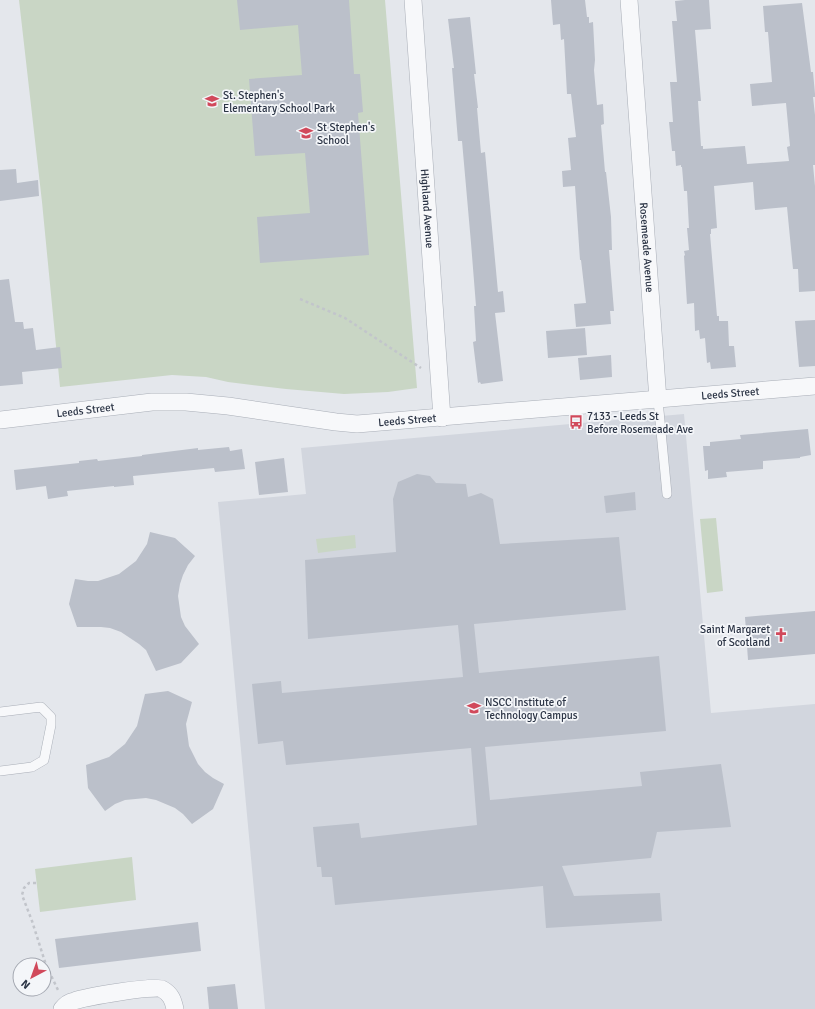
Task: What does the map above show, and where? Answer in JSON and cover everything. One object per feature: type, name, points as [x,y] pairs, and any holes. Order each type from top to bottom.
[{"type":"street","name":"Highland Avenue","points":[[413,0],[442,418]]},
{"type":"street","name":"Rosemeade Avenue","points":[[629,0],[658,400]]},
{"type":"street","name":"Leeds Street","points":[[0,420],[152,402],[186,402],[228,406],[357,424],[815,386]]},
{"type":"street","points":[[63,1007],[75,1000],[132,990],[161,988],[172,997],[175,1009]]},
{"type":"lane","name":"Rosemeade Avenue","points":[[658,400],[667,494]]},
{"type":"lane","points":[[0,712],[42,707],[51,717],[51,725],[44,760],[32,768],[0,771]]},
{"type":"path","points":[[300,299],[345,318],[439,380]]},
{"type":"path","points":[[36,883],[29,883],[24,888],[22,895],[46,965],[59,993],[63,1007]]},
{"type":"shaded area","name":"NSCC Institute of Technology Campus","points":[[684,414],[711,713],[815,704],[815,1009],[265,1009],[218,502],[306,494],[301,448]]},
{"type":"green space","name":"St. Stephen's Elementary School Park","points":[[19,0],[385,0],[417,388],[388,392],[344,394],[228,382],[206,377],[172,375],[60,387],[42,202]]},
{"type":"green space","points":[[716,518],[723,591],[707,593],[700,519]]},
{"type":"green space","points":[[355,535],[356,548],[318,553],[316,539]]},
{"type":"green space","points":[[132,857],[136,900],[40,912],[35,869]]},
{"type":"building","name":"St Stephen's School","points":[[237,0],[349,0],[354,74],[360,74],[363,112],[358,113],[369,255],[260,263],[257,217],[310,213],[305,153],[255,156],[249,79],[302,75],[298,25],[240,30]]},
{"type":"building","points":[[551,0],[585,0],[589,23],[593,22],[595,60],[594,70],[597,105],[603,104],[604,124],[601,125],[611,217],[612,250],[609,250],[614,311],[610,311],[611,324],[576,327],[574,304],[586,303],[580,260],[575,186],[563,187],[562,171],[571,170],[568,138],[576,137],[571,94],[567,94],[564,39],[561,40],[560,24],[553,25]]},
{"type":"building","points":[[709,0],[711,29],[695,30],[701,101],[698,101],[701,146],[703,146],[703,149],[745,146],[747,164],[789,161],[787,147],[790,146],[786,103],[752,106],[750,84],[772,82],[768,32],[765,32],[763,6],[802,3],[811,72],[813,72],[815,94],[815,97],[813,97],[815,115],[815,165],[813,165],[815,186],[815,291],[799,292],[798,269],[793,269],[787,207],[755,210],[753,182],[714,186],[717,228],[711,229],[710,234],[717,316],[719,316],[719,321],[728,321],[729,346],[734,346],[736,367],[711,369],[710,362],[707,363],[705,338],[700,339],[699,330],[695,331],[694,303],[687,304],[684,251],[689,250],[687,228],[689,228],[687,191],[684,191],[682,167],[681,165],[676,166],[675,151],[672,151],[669,122],[673,122],[670,82],[677,82],[672,21],[677,21],[675,1]]},
{"type":"building","points":[[470,17],[476,74],[474,74],[481,153],[485,152],[498,292],[503,291],[505,312],[495,313],[503,381],[481,384],[480,382],[478,383],[473,342],[476,341],[474,306],[476,306],[462,141],[458,141],[452,68],[454,68],[448,19]]},
{"type":"building","points":[[16,169],[17,183],[38,180],[39,196],[0,201],[0,170]]},
{"type":"building","points":[[9,279],[15,322],[23,322],[24,329],[33,328],[36,350],[60,347],[62,368],[22,372],[23,384],[0,386],[0,280]]},
{"type":"building","points":[[815,320],[815,366],[799,367],[795,321]]},
{"type":"building","points":[[585,328],[587,355],[548,358],[546,331]]},
{"type":"building","points":[[611,355],[612,377],[580,380],[578,358]]},
{"type":"building","points":[[808,429],[811,455],[800,458],[763,461],[763,469],[726,472],[727,477],[708,479],[708,470],[705,471],[703,446],[710,446],[710,442],[741,439],[740,435]]},
{"type":"building","points":[[229,447],[230,451],[242,449],[245,469],[215,472],[214,468],[133,476],[134,485],[67,491],[68,496],[48,499],[46,486],[16,490],[14,470],[79,463],[79,461],[97,459],[98,461],[142,456],[198,448],[198,450]]},
{"type":"building","points":[[284,458],[288,492],[259,495],[255,462]]},
{"type":"building","points":[[417,474],[430,476],[436,483],[466,484],[468,497],[481,493],[493,499],[500,544],[619,537],[626,610],[474,624],[479,673],[659,656],[666,731],[485,747],[490,800],[642,786],[640,772],[721,764],[731,827],[657,832],[651,858],[562,866],[574,896],[660,893],[662,921],[546,928],[543,886],[335,905],[332,877],[322,877],[321,867],[317,867],[313,827],[359,823],[361,838],[477,825],[471,748],[286,765],[283,741],[258,744],[252,684],[281,681],[282,693],[463,677],[458,625],[308,639],[305,560],[396,552],[393,499],[398,482]]},
{"type":"building","points":[[635,492],[636,510],[606,513],[604,496]]},
{"type":"building","points":[[150,532],[175,538],[195,556],[183,575],[178,596],[181,617],[185,626],[199,644],[181,663],[156,671],[146,650],[121,632],[110,628],[77,627],[69,604],[75,579],[98,581],[119,574],[136,561],[147,544]]},
{"type":"building","name":"Saint Margaret of Scotland","points":[[815,611],[815,654],[748,660],[745,617]]},
{"type":"building","points":[[168,691],[192,702],[186,724],[189,746],[198,764],[205,772],[224,784],[213,809],[192,824],[175,808],[156,800],[146,798],[125,800],[115,804],[105,811],[88,788],[86,765],[109,757],[125,744],[137,726],[145,694]]},
{"type":"building","points":[[198,922],[201,951],[59,968],[55,939]]},
{"type":"building","points":[[235,984],[238,1009],[209,1009],[207,987]]},
{"type":"place","name":"St. Stephen's Elementary School Park","points":[[212,101]]},
{"type":"place","name":"St Stephen's School","points":[[306,133]]},
{"type":"place","name":"7133 - Leeds St Before Rosemeade Ave","points":[[576,422]]},
{"type":"place","name":"Saint Margaret of Scotland","points":[[781,635]]},
{"type":"place","name":"NSCC Institute of Technology Campus","points":[[474,708]]}]
